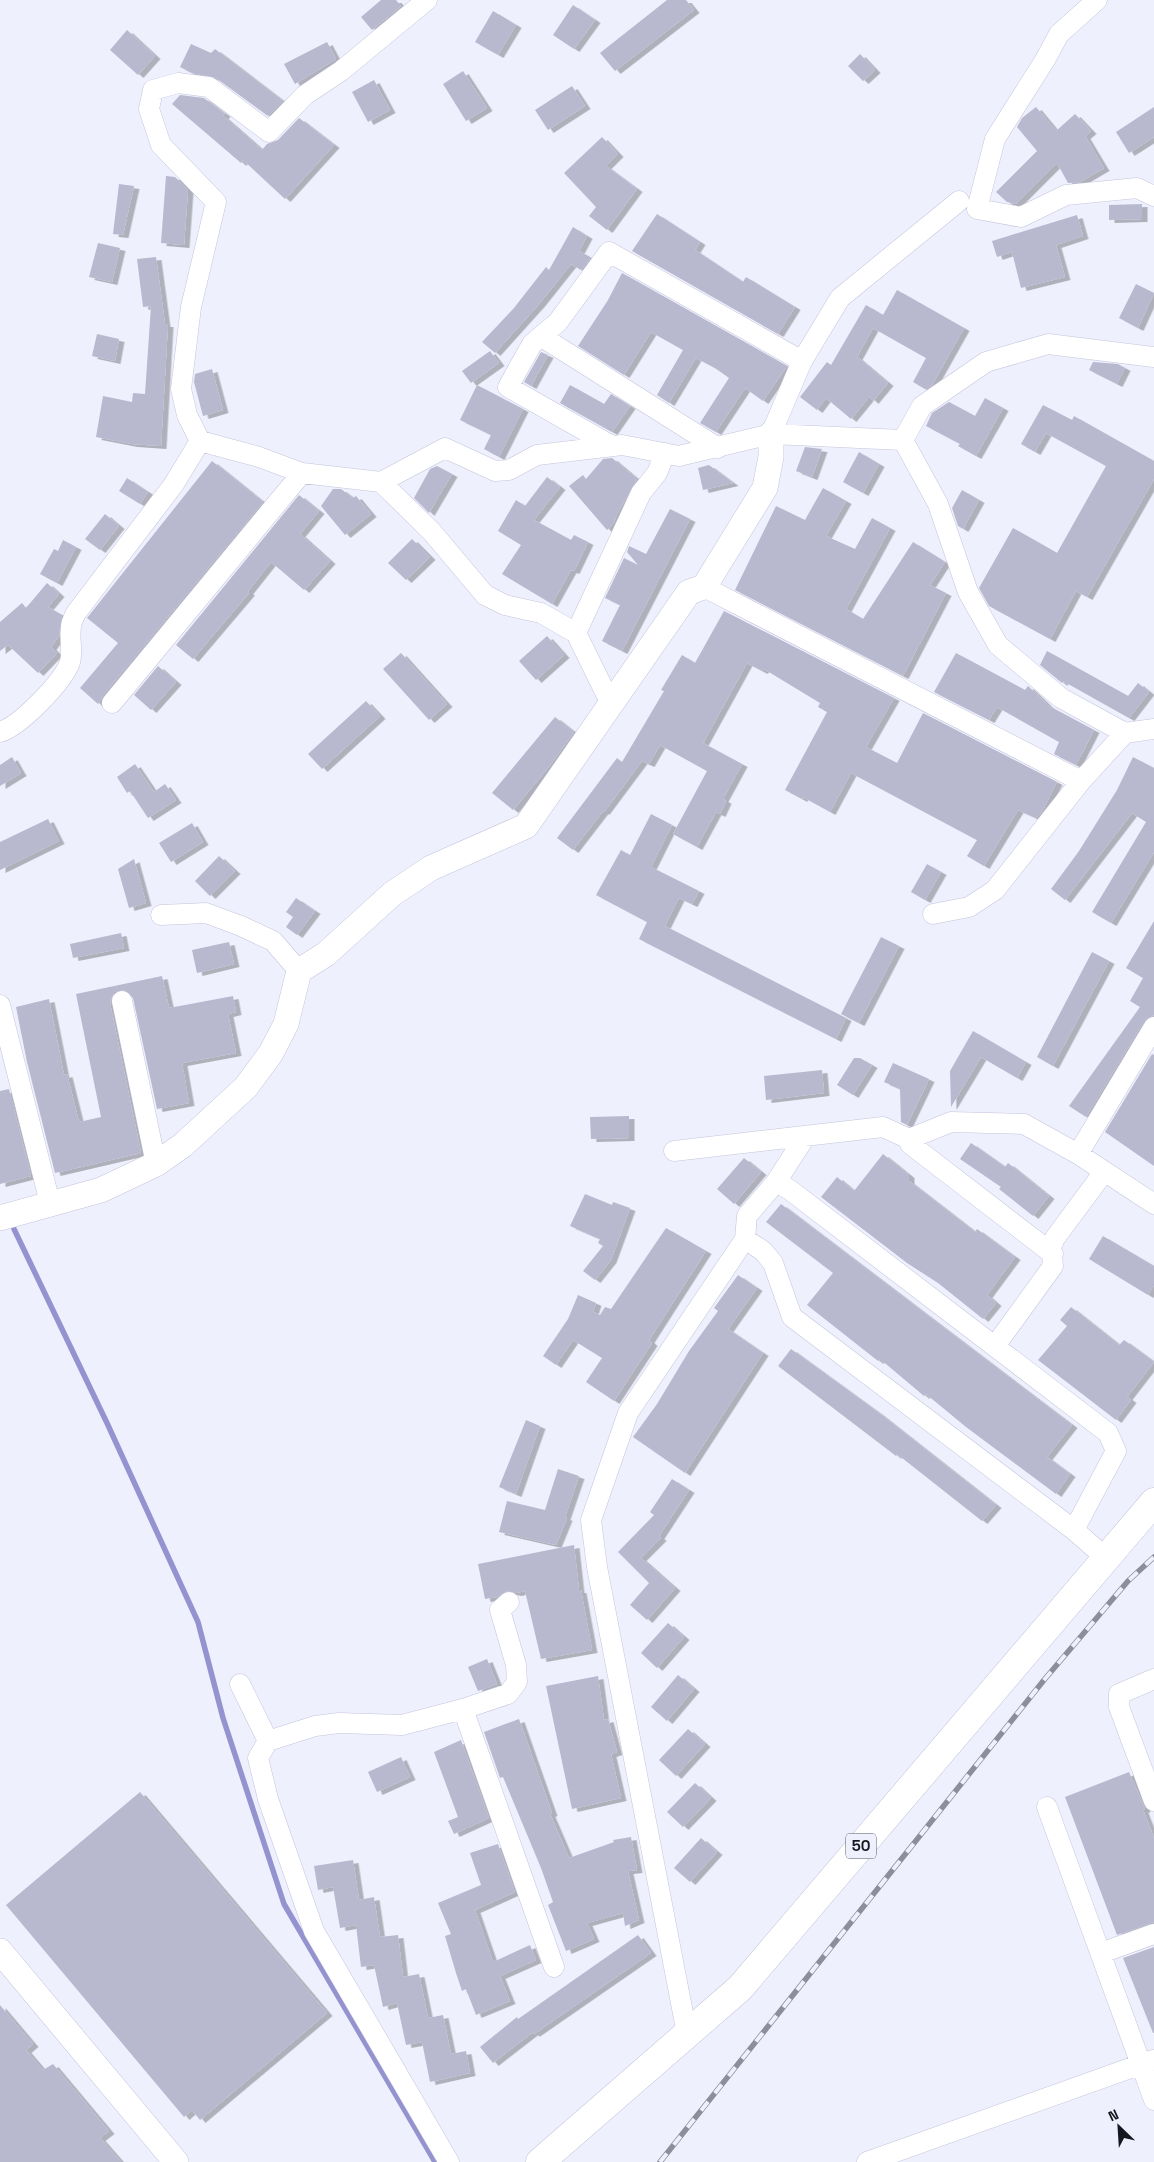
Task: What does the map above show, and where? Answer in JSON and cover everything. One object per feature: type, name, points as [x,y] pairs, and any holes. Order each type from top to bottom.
[{"type":"main road","name":"50","points":[[540,2162],[740,1988],[1154,1502]]},
{"type":"street","points":[[200,441],[188,415],[181,389],[191,306],[216,202],[161,145],[149,109],[153,90],[178,83],[209,87],[269,132],[305,95],[341,71],[427,0]]},
{"type":"street","points":[[1097,0],[1058,34],[1045,60],[995,139],[977,209],[1021,217],[1066,195],[1137,188],[1154,196]]},
{"type":"street","points":[[0,1218],[102,1190],[156,1164],[183,1145],[246,1086],[271,1053],[286,1024],[299,971],[326,954],[392,894],[431,868],[476,850],[526,826],[689,592],[704,587],[765,488],[771,457],[772,434],[802,361],[840,298],[959,201]]},
{"type":"street","points":[[612,446],[508,387],[532,344],[558,322],[609,252],[802,361]]},
{"type":"street","points":[[542,337],[718,448]]},
{"type":"street","points":[[903,440],[922,406],[986,362],[1048,344],[1154,357]]},
{"type":"street","points":[[200,441],[259,457],[302,473],[381,482],[445,448],[495,471],[509,470],[537,456],[622,445],[680,456],[772,434],[903,440]]},
{"type":"street","points":[[903,440],[938,504],[968,592],[998,645],[1061,698],[1125,733],[1154,730]]},
{"type":"street","points":[[0,732],[8,730],[26,714],[64,674],[70,660],[70,626],[76,613],[174,484],[200,441]]},
{"type":"street","points":[[576,633],[641,493],[657,473],[665,453]]},
{"type":"street","points":[[112,703],[302,473]]},
{"type":"street","points":[[381,482],[432,532],[485,594],[505,606],[541,613],[576,633],[611,704]]},
{"type":"street","points":[[704,587],[1081,782]]},
{"type":"street","points":[[933,914],[970,906],[995,890],[1081,782],[1125,733]]},
{"type":"street","points":[[162,915],[206,913],[241,926],[273,941],[299,971]]},
{"type":"street","points":[[122,1001],[156,1164]]},
{"type":"street","points":[[0,1005],[50,1203]]},
{"type":"street","points":[[1078,1154],[1154,1027]]},
{"type":"street","points":[[674,1151],[883,1127],[909,1139],[951,1122],[1024,1124],[1078,1154],[1154,1204]]},
{"type":"street","points":[[686,2034],[597,1567],[591,1520],[628,1413],[745,1238],[747,1216],[776,1182],[805,1136]]},
{"type":"street","points":[[909,1139],[910,1144],[1053,1254]]},
{"type":"street","points":[[996,1346],[1053,1266],[1051,1247],[1055,1238],[1104,1172]]},
{"type":"street","points":[[776,1182],[790,1190],[1108,1433],[1116,1451],[1074,1530]]},
{"type":"street","points":[[745,1238],[763,1251],[773,1263],[792,1317],[1074,1530],[1107,1559]]},
{"type":"street","points":[[449,2162],[314,1931],[268,1799],[258,1758],[268,1741],[315,1726],[339,1724],[402,1725],[463,1709],[508,1694],[517,1682],[516,1665],[500,1610],[509,1602]]},
{"type":"street","points":[[1154,1679],[1120,1694],[1119,1707],[1154,1800]]},
{"type":"street","points":[[240,1684],[268,1741]]},
{"type":"street","points":[[463,1709],[554,1967]]},
{"type":"street","points":[[1048,1807],[1100,1953],[1148,2062],[1154,2100]]},
{"type":"street","points":[[1100,1953],[1154,1934]]},
{"type":"street","points":[[0,1951],[176,2162]]},
{"type":"street","points":[[867,2162],[1148,2062]]},
{"type":"building","points":[[381,0],[396,0],[401,6],[372,30],[361,17]]},
{"type":"building","points":[[667,0],[686,0],[694,10],[615,71],[600,53]]},
{"type":"building","points":[[573,5],[595,20],[574,49],[553,35]]},
{"type":"building","points":[[493,11],[516,25],[498,55],[475,42]]},
{"type":"building","points":[[127,30],[155,56],[138,75],[110,50]]},
{"type":"building","points":[[327,42],[336,59],[295,84],[284,64]]},
{"type":"building","points":[[191,44],[211,53],[215,49],[283,101],[268,116],[216,78],[192,73],[180,67]]},
{"type":"building","points":[[860,54],[875,70],[863,81],[848,66]]},
{"type":"building","points":[[463,71],[487,108],[466,121],[443,84]]},
{"type":"building","points":[[374,80],[390,110],[368,122],[352,92]]},
{"type":"building","points":[[572,86],[585,106],[548,130],[535,110]]},
{"type":"building","points":[[180,95],[204,98],[225,114],[223,116],[262,150],[267,144],[278,140],[299,118],[334,145],[285,199],[243,160],[241,163],[172,104]]},
{"type":"building","points":[[1036,107],[1056,131],[1075,114],[1091,131],[1085,136],[1104,168],[1080,182],[1068,183],[1057,163],[1016,204],[1007,202],[996,192],[1037,151],[1017,127],[1022,118]]},
{"type":"building","points":[[1154,107],[1154,137],[1129,153],[1116,132]]},
{"type":"building","points":[[602,137],[618,154],[606,166],[637,189],[607,230],[589,216],[596,207],[564,173]]},
{"type":"building","points":[[166,176],[175,177],[188,190],[184,245],[161,243]]},
{"type":"building","points":[[119,184],[134,186],[123,235],[113,234]]},
{"type":"building","points":[[1142,204],[1142,219],[1109,220],[1109,205]]},
{"type":"building","points":[[657,214],[700,242],[695,250],[743,282],[746,277],[795,307],[778,334],[632,251]]},
{"type":"building","points":[[1077,215],[1083,236],[1056,245],[1065,277],[1021,288],[1012,252],[997,257],[992,241]]},
{"type":"building","points":[[573,227],[587,236],[579,251],[590,257],[589,260],[581,270],[571,264],[540,303],[495,353],[482,342],[514,308],[546,267],[549,270]]},
{"type":"building","points":[[98,243],[120,248],[112,282],[89,277]]},
{"type":"building","points":[[156,257],[165,324],[168,324],[161,446],[132,444],[96,437],[103,396],[132,402],[133,393],[145,394],[151,306],[143,307],[137,259]]},
{"type":"building","points":[[622,273],[787,366],[763,401],[745,388],[716,432],[700,423],[729,378],[715,368],[696,358],[669,403],[657,395],[683,350],[651,332],[624,375],[578,346],[608,300]]},
{"type":"building","points":[[1136,284],[1154,293],[1138,328],[1119,318]]},
{"type":"building","points":[[897,290],[964,328],[932,385],[925,389],[913,382],[926,358],[873,328],[857,357],[888,383],[873,401],[869,397],[851,419],[826,398],[817,410],[800,397],[827,362],[831,365],[866,305],[883,315]]},
{"type":"building","points":[[97,334],[119,339],[115,361],[92,356]]},
{"type":"building","points":[[490,351],[499,363],[471,383],[462,371]]},
{"type":"building","points":[[541,352],[548,355],[531,386],[524,382]]},
{"type":"building","points":[[1093,362],[1118,364],[1125,368],[1117,384],[1089,370]]},
{"type":"building","points":[[212,369],[223,410],[203,416],[194,382],[195,374]]},
{"type":"building","points":[[477,385],[523,409],[499,457],[484,449],[491,435],[460,420]]},
{"type":"building","points":[[570,385],[604,404],[611,394],[630,406],[612,432],[560,403]]},
{"type":"building","points":[[985,398],[1003,408],[976,456],[958,446],[960,444],[926,426],[932,413],[949,402],[975,416]]},
{"type":"building","points":[[1043,405],[1072,420],[1074,416],[1154,461],[1154,479],[1087,597],[1076,591],[1050,639],[989,606],[979,588],[1013,528],[1057,553],[1106,466],[1046,433],[1035,452],[1021,444]]},
{"type":"building","points":[[805,447],[822,449],[812,477],[796,471]]},
{"type":"building","points":[[859,452],[879,464],[863,493],[843,482]]},
{"type":"building","points":[[612,458],[637,479],[617,514],[614,523],[607,530],[569,486],[583,475],[586,479],[603,459]]},
{"type":"building","points":[[212,461],[263,502],[103,695],[98,704],[80,688],[118,643],[87,618]]},
{"type":"building","points":[[709,465],[733,483],[703,490],[698,468]]},
{"type":"building","points":[[437,466],[452,474],[429,513],[414,498],[430,469]]},
{"type":"building","points":[[547,477],[560,487],[534,520],[571,540],[574,535],[588,542],[574,571],[571,570],[552,604],[502,574],[521,545],[498,531],[516,500],[525,506]]},
{"type":"building","points":[[127,478],[148,492],[140,504],[119,491]]},
{"type":"building","points":[[823,488],[846,501],[826,536],[855,549],[872,518],[890,528],[846,609],[863,619],[913,542],[945,562],[930,585],[946,593],[903,676],[735,590],[776,506],[805,520]]},
{"type":"building","points":[[333,489],[341,489],[353,498],[356,496],[371,514],[345,535],[321,506]]},
{"type":"building","points":[[962,490],[979,500],[963,529],[958,526],[952,508]]},
{"type":"building","points":[[299,495],[319,511],[300,534],[330,561],[304,590],[271,562],[248,591],[249,593],[193,659],[176,645]]},
{"type":"building","points":[[670,509],[690,519],[622,651],[602,641],[620,605],[605,598],[624,558],[638,565],[627,552],[629,546],[646,554]]},
{"type":"building","points":[[105,514],[119,526],[100,550],[85,539]]},
{"type":"building","points":[[412,539],[430,557],[406,580],[388,563]]},
{"type":"building","points":[[63,540],[76,547],[57,583],[40,574],[54,549],[58,551]]},
{"type":"building","points":[[47,583],[59,594],[48,607],[62,615],[59,636],[51,647],[57,653],[38,673],[8,645],[0,651],[0,622],[22,603],[26,608]]},
{"type":"building","points":[[724,611],[894,698],[866,747],[897,763],[923,713],[1057,782],[1043,810],[1036,818],[1018,810],[984,866],[967,856],[977,840],[851,773],[830,812],[803,797],[802,799],[785,790],[827,712],[818,707],[820,703],[764,669],[762,671],[747,663],[703,743],[742,764],[723,799],[726,801],[720,814],[716,812],[697,847],[673,834],[707,771],[660,745],[649,764],[642,761],[573,850],[557,838],[617,758],[622,762],[664,691],[661,690],[682,655],[695,663]]},
{"type":"building","points":[[547,636],[564,655],[536,680],[519,661]]},
{"type":"building","points":[[1047,651],[1128,696],[1138,683],[1149,692],[1129,718],[1063,681],[1062,683],[1040,665]]},
{"type":"building","points":[[401,653],[447,704],[429,720],[383,669]]},
{"type":"building","points":[[956,653],[1025,690],[1028,686],[1049,706],[1094,730],[1076,765],[1054,754],[1059,742],[997,707],[989,720],[934,692]]},
{"type":"building","points":[[158,666],[176,682],[151,710],[134,695]]},
{"type":"building","points":[[366,701],[380,716],[322,769],[308,754]]},
{"type":"building","points":[[555,717],[574,732],[548,768],[513,810],[492,793]]},
{"type":"building","points":[[12,757],[21,773],[0,786],[0,765]]},
{"type":"building","points":[[1133,757],[1154,768],[1154,852],[1111,923],[1092,912],[1146,822],[1132,813],[1065,900],[1051,889],[1079,851],[1117,790]]},
{"type":"building","points":[[135,764],[154,792],[165,784],[176,800],[148,818],[130,791],[127,793],[117,777]]},
{"type":"building","points":[[651,814],[672,825],[651,867],[699,891],[692,904],[679,898],[665,926],[846,1018],[836,1039],[639,939],[647,922],[596,895],[621,850],[630,855]]},
{"type":"building","points":[[48,819],[59,841],[0,870],[0,842]]},
{"type":"building","points":[[192,823],[203,842],[171,862],[159,843]]},
{"type":"building","points":[[219,856],[235,871],[210,896],[195,881]]},
{"type":"building","points":[[134,859],[146,903],[129,908],[118,869]]},
{"type":"building","points":[[927,864],[941,872],[925,900],[911,892]]},
{"type":"building","points":[[296,898],[315,911],[297,935],[286,927],[293,917],[286,912]]},
{"type":"building","points":[[1154,921],[1154,1015],[1144,1021],[1086,1117],[1069,1106],[1140,1007],[1130,1001],[1143,978],[1126,968]]},
{"type":"building","points":[[121,933],[124,948],[73,958],[70,944]]},
{"type":"building","points":[[881,937],[899,946],[859,1023],[841,1014]]},
{"type":"building","points":[[229,942],[234,964],[197,973],[192,950]]},
{"type":"building","points":[[1092,952],[1109,961],[1053,1066],[1037,1057]]},
{"type":"building","points":[[162,976],[169,1008],[233,996],[236,1012],[228,1014],[236,1053],[182,1063],[189,1103],[157,1109],[133,998],[125,990],[114,992],[110,1003],[141,1153],[55,1173],[27,1062],[16,1007],[49,999],[64,1075],[67,1074],[79,1122],[101,1117],[76,994]]},
{"type":"building","points":[[973,1031],[1026,1062],[1017,1078],[981,1057],[951,1107],[950,1071]]},
{"type":"building","points":[[1152,1054],[1154,1055],[1154,1166],[1105,1132]]},
{"type":"building","points":[[854,1058],[860,1058],[872,1065],[853,1095],[837,1085]]},
{"type":"building","points":[[893,1063],[929,1079],[907,1125],[901,1122],[900,1089],[884,1082]]},
{"type":"building","points":[[822,1070],[824,1093],[766,1100],[764,1076]]},
{"type":"building","points":[[9,1089],[31,1176],[0,1184],[0,1091]]},
{"type":"building","points":[[629,1116],[629,1138],[591,1139],[590,1117]]},
{"type":"building","points":[[971,1143],[1005,1167],[1008,1163],[1049,1196],[1033,1216],[999,1189],[1001,1187],[960,1159]]},
{"type":"building","points":[[883,1154],[909,1175],[909,1181],[975,1232],[977,1229],[1015,1257],[987,1295],[996,1303],[983,1319],[938,1283],[907,1263],[821,1197],[837,1177],[854,1191]]},
{"type":"building","points":[[744,1158],[761,1172],[734,1204],[717,1189]]},
{"type":"building","points":[[585,1194],[612,1205],[613,1202],[630,1208],[611,1260],[595,1280],[583,1271],[603,1246],[598,1243],[600,1239],[570,1226]]},
{"type":"building","points":[[781,1204],[1072,1425],[1047,1457],[1070,1474],[1056,1494],[966,1427],[926,1394],[924,1396],[880,1359],[878,1361],[807,1305],[833,1273],[766,1222]]},
{"type":"building","points":[[666,1228],[706,1251],[649,1340],[652,1343],[614,1401],[586,1382],[602,1358],[573,1340],[556,1365],[543,1356],[568,1319],[578,1295],[596,1303],[593,1312],[600,1315],[605,1307],[611,1309]]},
{"type":"building","points":[[1103,1236],[1154,1266],[1154,1285],[1148,1295],[1089,1259]]},
{"type":"building","points":[[738,1275],[757,1288],[728,1329],[763,1353],[685,1473],[633,1437],[657,1404],[689,1351],[718,1311],[714,1308]]},
{"type":"building","points":[[1071,1307],[1119,1345],[1124,1340],[1154,1362],[1127,1397],[1131,1400],[1116,1420],[1038,1360],[1067,1326],[1060,1320]]},
{"type":"building","points":[[791,1349],[879,1413],[996,1505],[982,1521],[897,1454],[896,1456],[778,1366]]},
{"type":"building","points":[[526,1420],[540,1426],[516,1494],[499,1487]]},
{"type":"building","points":[[558,1469],[579,1476],[565,1517],[567,1518],[556,1545],[499,1532],[507,1501],[545,1510]]},
{"type":"building","points":[[672,1479],[689,1490],[659,1536],[661,1538],[641,1558],[675,1588],[647,1620],[630,1605],[649,1583],[618,1552],[654,1515],[650,1512]]},
{"type":"building","points":[[574,1545],[579,1590],[581,1590],[592,1650],[541,1659],[525,1591],[516,1593],[506,1591],[497,1597],[485,1599],[478,1564]]},
{"type":"building","points":[[668,1623],[684,1637],[657,1668],[641,1653]]},
{"type":"building","points":[[487,1659],[497,1684],[478,1691],[468,1667]]},
{"type":"building","points":[[678,1675],[694,1689],[667,1721],[651,1707]]},
{"type":"building","points":[[598,1676],[604,1720],[608,1719],[617,1752],[611,1754],[621,1798],[572,1809],[546,1686]]},
{"type":"building","points":[[519,1719],[552,1813],[550,1814],[569,1858],[614,1842],[613,1840],[631,1837],[637,1870],[628,1871],[639,1920],[625,1926],[623,1913],[587,1923],[594,1939],[566,1951],[548,1905],[553,1902],[541,1868],[503,1777],[500,1778],[484,1732]]},
{"type":"building","points":[[688,1729],[705,1744],[676,1776],[659,1760]]},
{"type":"building","points":[[461,1740],[489,1818],[454,1834],[448,1821],[458,1817],[434,1752]]},
{"type":"building","points":[[401,1757],[410,1777],[377,1792],[368,1772]]},
{"type":"building","points":[[1129,1772],[1145,1809],[1143,1810],[1154,1838],[1154,1922],[1117,1935],[1065,1797]]},
{"type":"building","points":[[695,1783],[711,1798],[683,1827],[667,1812]]},
{"type":"building","points":[[140,1792],[327,2013],[200,2120],[192,2110],[184,2117],[6,1905]]},
{"type":"building","points":[[701,1838],[717,1852],[690,1882],[674,1868]]},
{"type":"building","points":[[498,1844],[515,1892],[475,1910],[493,1962],[530,1945],[536,1960],[500,1976],[510,2001],[476,2015],[466,1989],[462,1991],[445,1936],[451,1934],[438,1903],[481,1885],[470,1853]]},
{"type":"building","points":[[353,1860],[359,1900],[374,1897],[380,1937],[398,1935],[403,1977],[419,1974],[428,2018],[443,2015],[451,2054],[466,2051],[470,2073],[430,2082],[422,2042],[406,2045],[397,2003],[383,2007],[374,1965],[361,1967],[356,1925],[340,1928],[333,1887],[318,1890],[314,1866]]},
{"type":"building","points":[[638,1935],[651,1953],[534,2034],[533,2032],[493,2063],[480,2047],[517,2017],[518,2019]]},
{"type":"building","points":[[1154,1947],[1154,2033],[1153,2033],[1123,1958]]},
{"type":"building","points":[[0,2005],[33,2044],[26,2050],[43,2070],[53,2064],[109,2131],[100,2138],[121,2162],[0,2162]]},
{"type":"waterway","points":[[14,1229],[107,1423],[198,1622],[223,1718],[284,1904],[435,2162]]},
{"type":"railway","points":[[660,2162],[1044,1680],[1128,1581],[1154,1557]]}]
